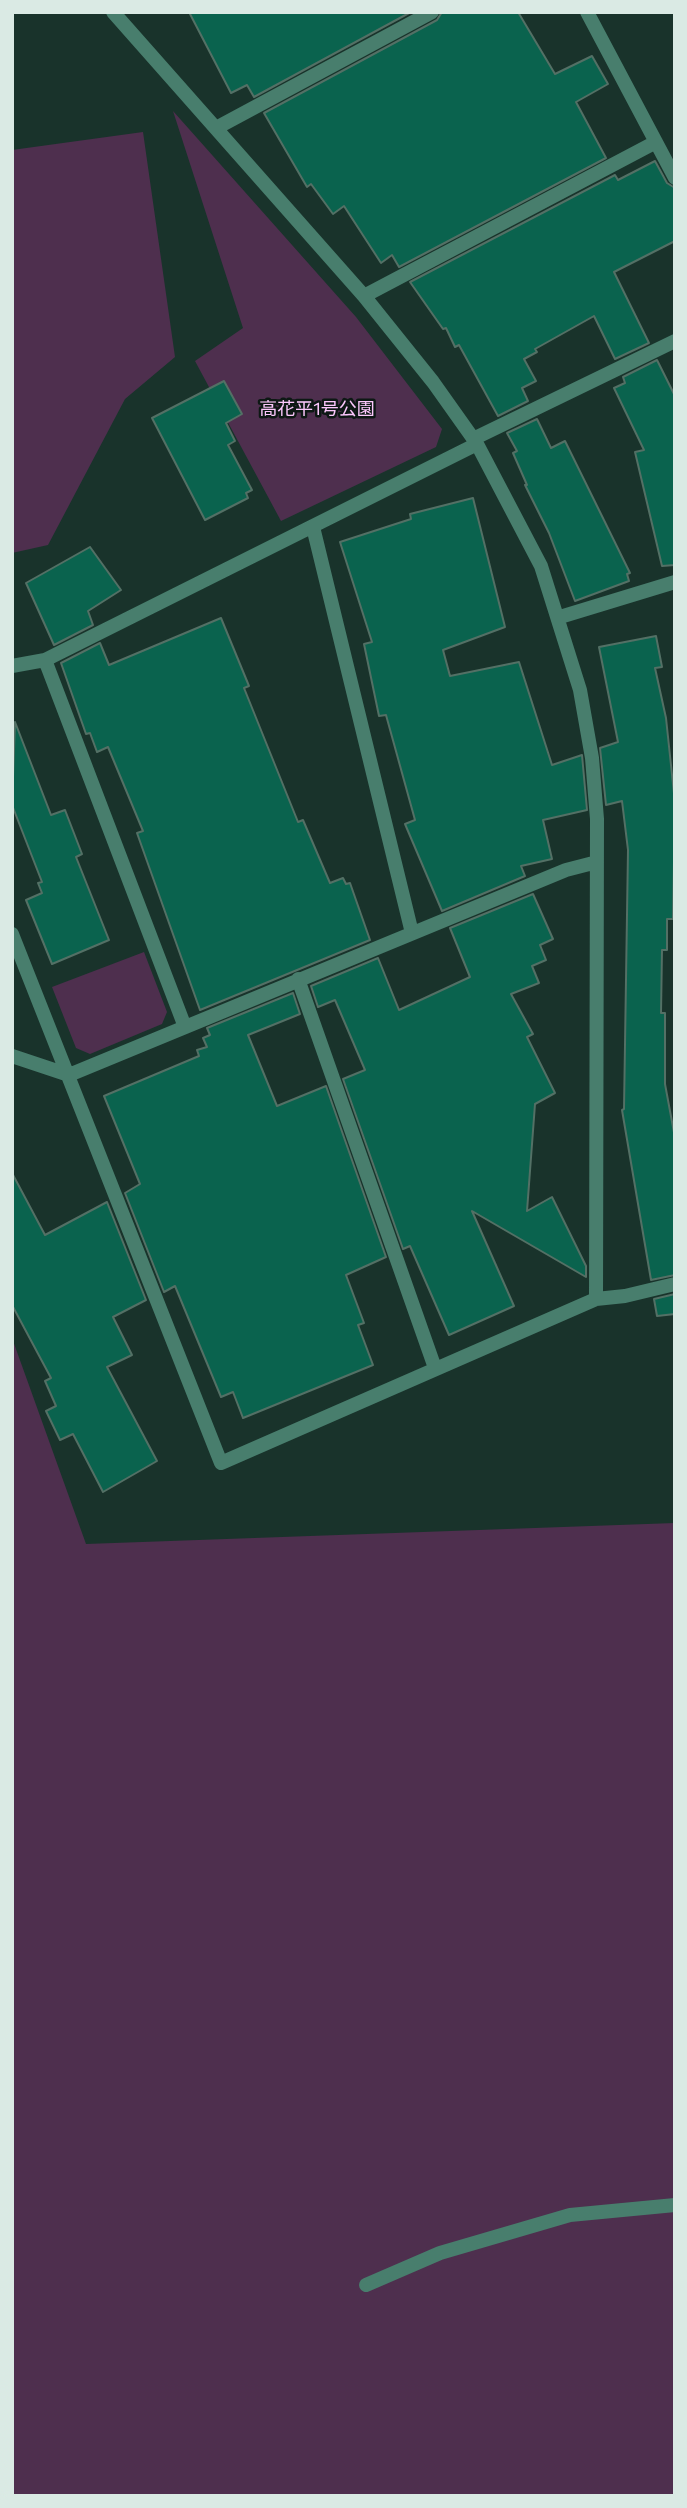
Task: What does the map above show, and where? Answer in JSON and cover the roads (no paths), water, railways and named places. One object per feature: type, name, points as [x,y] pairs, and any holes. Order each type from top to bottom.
[{"type":"street","points":[[113,12],[218,127],[364,296],[475,441],[541,566],[560,617],[580,690],[592,758],[597,862],[594,1247],[596,1299]]},
{"type":"street","points":[[218,127],[432,12]]},
{"type":"street","points":[[587,12],[675,178]]},
{"type":"street","points":[[364,296],[656,142]]},
{"type":"street","points":[[12,666],[45,660],[313,527],[475,441],[675,341]]},
{"type":"street","points":[[313,527],[412,933]]},
{"type":"street","points":[[560,617],[675,582]]},
{"type":"street","points":[[45,660],[185,1027]]},
{"type":"street","points":[[12,1056],[69,1076],[565,870],[597,862]]},
{"type":"street","points":[[12,934],[220,1463],[596,1299],[675,1284]]},
{"type":"street","points":[[298,979],[435,1368]]},
{"type":"street","points":[[366,2285],[440,2253],[570,2215],[675,2205]]},
{"type":"park label","name":"高花平1号公園","points":[[317,409]]}]
